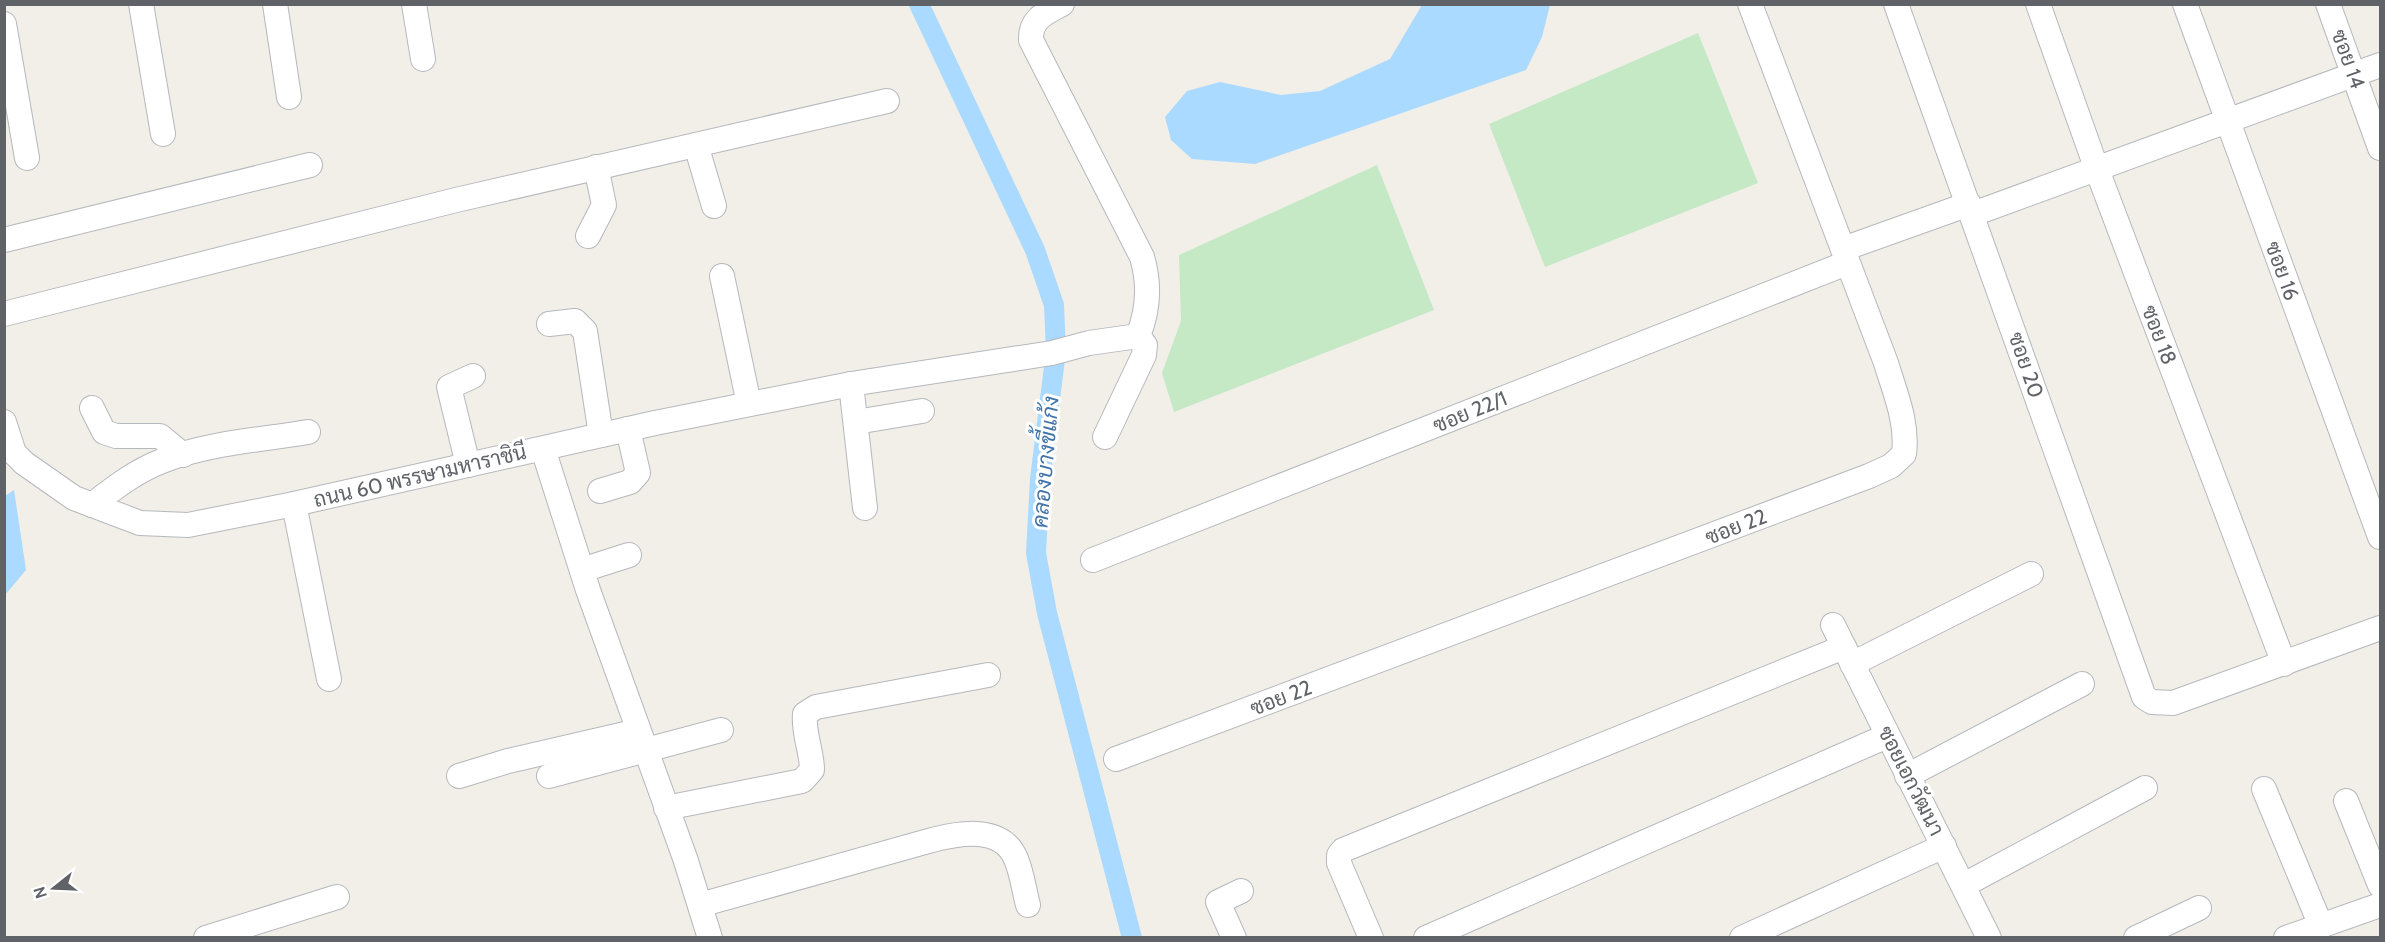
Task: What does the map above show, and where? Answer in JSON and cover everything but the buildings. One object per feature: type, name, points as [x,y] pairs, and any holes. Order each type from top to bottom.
[{"type":"street","points":[[141,4],[163,134]]},
{"type":"street","points":[[275,4],[289,97]]},
{"type":"street","points":[[414,4],[423,59]]},
{"type":"street","points":[[1062,4],[1036,20],[1031,28],[1031,40],[1143,257],[1147,274],[1148,298],[1138,336]]},
{"type":"street","name":"ซอย 22","points":[[1116,759],[1891,466],[1904,454],[1906,438],[1901,410],[1750,4]]},
{"type":"street","name":"ซอย 20","points":[[1896,4],[2144,697],[2152,702],[2173,703],[2284,664]]},
{"type":"street","name":"ซอย 18","points":[[2038,4],[2096,167],[2284,664]]},
{"type":"street","name":"ซอย 16","points":[[2185,4],[2380,537]]},
{"type":"street","name":"ซอย 14","points":[[2328,4],[2380,148]]},
{"type":"street","points":[[4,24],[27,158]]},
{"type":"street","name":"ซอย 22/1","points":[[1093,560],[1845,256],[1971,209],[2096,167],[2380,65]]},
{"type":"street","points":[[4,314],[596,167],[887,101]]},
{"type":"street","points":[[696,145],[714,206]]},
{"type":"street","points":[[4,240],[310,165]]},
{"type":"street","points":[[588,236],[604,205],[596,167]]},
{"type":"street","points":[[722,276],[749,405]]},
{"type":"street","points":[[549,324],[575,321],[585,331],[601,435]]},
{"type":"street","points":[[543,449],[628,429],[851,384],[1052,353],[1089,343],[1138,336]]},
{"type":"street","points":[[1105,437],[1144,354],[1145,345],[1138,336]]},
{"type":"street","points":[[468,465],[449,387],[473,376]]},
{"type":"street","points":[[851,384],[865,508]]},
{"type":"street","points":[[92,408],[104,432],[116,436],[160,436],[183,455]]},
{"type":"street","points":[[856,422],[921,411]]},
{"type":"street","name":"ถนน 60 พรรษามหาราชินี","points":[[4,422],[9,456],[24,463],[74,498],[140,523],[188,525],[543,449],[582,570],[710,938]]},
{"type":"street","points":[[600,491],[630,482],[638,473],[628,429]]},
{"type":"street","points":[[92,505],[126,479],[162,461],[308,432]]},
{"type":"street","points":[[294,504],[329,679]]},
{"type":"street","points":[[582,570],[629,555]]},
{"type":"street","points":[[1371,938],[1339,863],[1339,855],[1343,850],[1848,656],[2031,574]]},
{"type":"street","name":"ซอยเอกวัฒนา","points":[[1833,625],[1989,938]]},
{"type":"street","points":[[2284,664],[2380,628]]},
{"type":"street","points":[[666,808],[802,781],[812,770],[812,758],[804,729],[806,714],[816,707],[988,675]]},
{"type":"street","points":[[1907,776],[2082,684]]},
{"type":"street","points":[[459,776],[508,761],[721,730]]},
{"type":"street","points":[[1426,938],[1887,736]]},
{"type":"street","points":[[549,776],[642,741]]},
{"type":"street","points":[[1964,885],[2145,788]]},
{"type":"street","points":[[2264,789],[2321,926]]},
{"type":"street","points":[[2346,801],[2380,885]]},
{"type":"street","points":[[700,905],[954,834],[978,834],[1006,843],[1016,858],[1028,905]]},
{"type":"street","points":[[1742,938],[1944,846]]},
{"type":"street","points":[[1233,938],[1218,902],[1241,891]]},
{"type":"street","points":[[206,938],[337,897]]},
{"type":"street","points":[[2286,938],[2380,905]]},
{"type":"street","points":[[2136,938],[2199,908]]},
{"type":"green space","points":[[1698,33],[1758,183],[1545,267],[1489,124]]},
{"type":"green space","points":[[1377,165],[1434,310],[1174,412],[1162,373],[1181,321],[1179,255]]},
{"type":"water","points":[[1422,5],[1550,5],[1542,37],[1526,70],[1255,164],[1192,159],[1171,140],[1165,117],[1187,91],[1220,82],[1281,95],[1320,91],[1390,59]]},
{"type":"water","points":[[14,490],[26,570],[5,595],[5,496]]},
{"type":"waterway","name":"คลองบางขี้แก้ง","points":[[919,4],[1035,250],[1054,305],[1056,351],[1040,479],[1036,553],[1047,613],[1132,938]]}]
